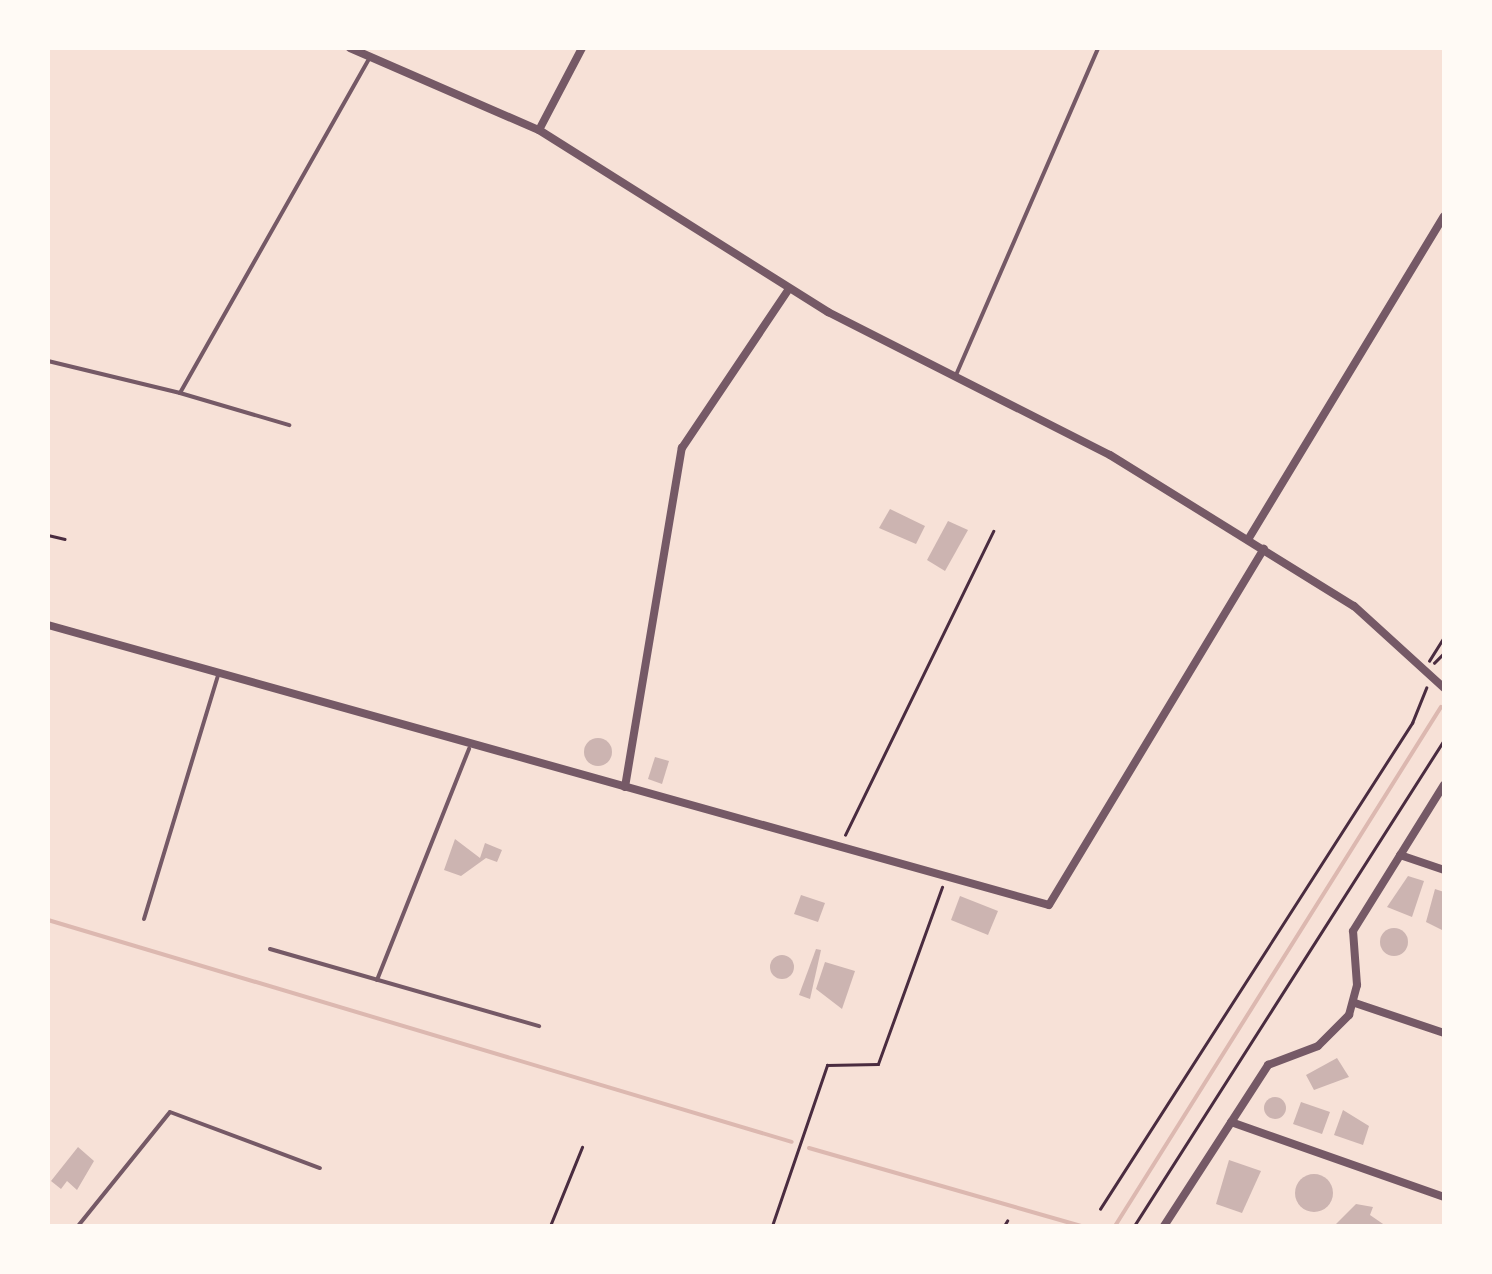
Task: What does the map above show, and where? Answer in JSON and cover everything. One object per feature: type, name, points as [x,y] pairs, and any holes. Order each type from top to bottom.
[{"type":"street","points":[[350,48],[539,130],[789,289],[954,379],[1077,437],[1249,538],[1354,606],[1443,687]]},
{"type":"street","points":[[539,130],[582,48]]},
{"type":"street","points":[[1249,538],[1444,216]]},
{"type":"street","points":[[625,787],[682,448],[789,289]]},
{"type":"street","points":[[48,625],[220,672],[469,749],[1054,903],[1264,549]]},
{"type":"street","points":[[1164,1226],[1268,1065],[1326,1040],[1355,1003],[1350,937],[1444,786]]},
{"type":"street","points":[[1400,855],[1444,870]]},
{"type":"street","points":[[1355,1003],[1444,1033]]},
{"type":"street","points":[[1231,1122],[1444,1197]]},
{"type":"lane","points":[[954,379],[1098,48]]},
{"type":"lane","points":[[180,393],[371,54]]},
{"type":"lane","points":[[48,361],[289,425]]},
{"type":"lane","points":[[144,919],[220,672]]},
{"type":"lane","points":[[377,980],[469,749]]},
{"type":"lane","points":[[270,949],[539,1026]]},
{"type":"lane","points":[[78,1226],[170,1112],[320,1168]]},
{"type":"path","points":[[840,845],[994,532]]},
{"type":"path","points":[[48,534],[65,538]]},
{"type":"path","points":[[1100,1208],[1412,724],[1424,669],[1444,637]]},
{"type":"path","points":[[1424,669],[1444,652]]},
{"type":"path","points":[[1134,1226],[1444,740]]},
{"type":"path","points":[[772,1226],[830,1062],[878,1064],[946,877]]},
{"type":"path","points":[[550,1226],[582,1147]]},
{"type":"path","points":[[1004,1226],[1007,1221]]},
{"type":"building","points":[[890,509],[925,526],[916,544],[879,528]]},
{"type":"building","points":[[948,521],[968,530],[945,571],[927,560]]},
{"type":"building","points":[[598,738],[608,742],[612,752],[608,762],[598,766],[588,762],[584,752],[588,742]]},
{"type":"building","points":[[655,757],[669,761],[662,784],[648,779]]},
{"type":"building","points":[[455,839],[480,858],[485,843],[502,850],[497,862],[486,858],[461,876],[444,870]]},
{"type":"building","points":[[1408,876],[1424,881],[1412,917],[1387,907]]},
{"type":"building","points":[[1435,889],[1444,892],[1442,930],[1426,922]]},
{"type":"building","points":[[801,895],[825,903],[818,922],[794,914]]},
{"type":"building","points":[[960,896],[998,911],[988,935],[951,920]]},
{"type":"building","points":[[1394,928],[1404,932],[1408,942],[1404,952],[1394,956],[1384,952],[1380,942],[1384,932]]},
{"type":"building","points":[[816,949],[821,950],[810,999],[799,995]]},
{"type":"building","points":[[782,955],[794,967],[782,979],[770,967]]},
{"type":"building","points":[[825,962],[855,971],[842,1009],[816,989]]},
{"type":"building","points":[[1337,1058],[1349,1077],[1314,1090],[1306,1075]]},
{"type":"building","points":[[1275,1097],[1283,1100],[1283,1116],[1275,1119],[1267,1116],[1264,1108],[1267,1100]]},
{"type":"building","points":[[1301,1102],[1330,1112],[1322,1134],[1293,1124]]},
{"type":"building","points":[[1343,1110],[1369,1126],[1363,1145],[1334,1135]]},
{"type":"building","points":[[78,1147],[94,1161],[77,1190],[67,1181],[61,1189],[51,1181]]},
{"type":"building","points":[[1229,1160],[1261,1171],[1242,1213],[1216,1204]]},
{"type":"building","points":[[1314,1174],[1327,1180],[1333,1193],[1327,1206],[1314,1212],[1301,1206],[1295,1193],[1301,1180]]},
{"type":"building","points":[[1356,1204],[1373,1207],[1370,1215],[1386,1226],[1334,1226]]},
{"type":"waterway","points":[[1115,1226],[1441,707]]},
{"type":"waterway","points":[[48,920],[792,1142]]},
{"type":"waterway","points":[[809,1148],[1081,1226]]}]
